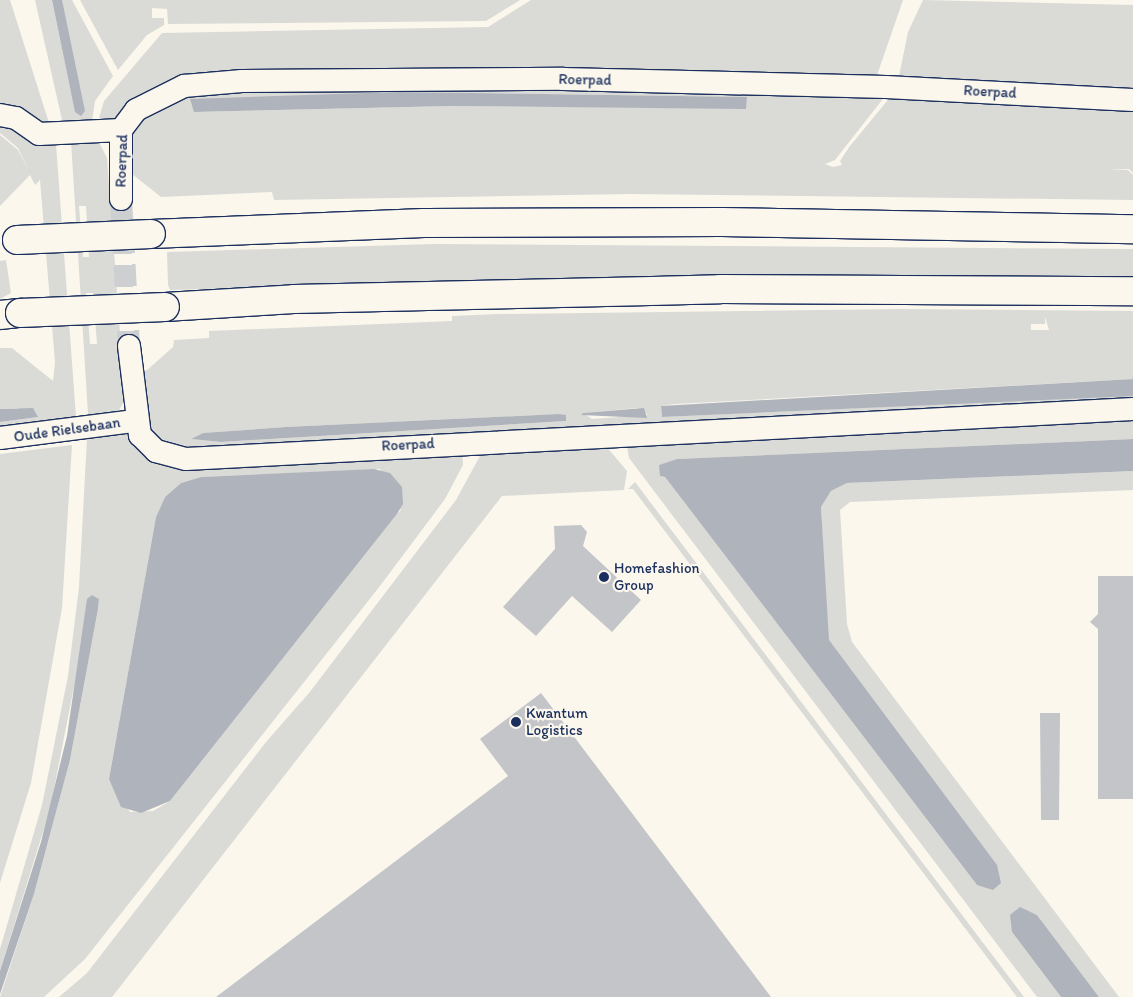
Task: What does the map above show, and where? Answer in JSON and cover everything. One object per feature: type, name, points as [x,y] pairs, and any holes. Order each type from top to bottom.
[{"type":"highway","points":[[8,241],[424,222],[722,222],[1133,229]]},
{"type":"highway","points":[[10,314],[294,299],[710,290],[1133,291]]},
{"type":"street","name":"Roerpad","points":[[121,199],[121,130],[136,110],[184,86],[242,81],[563,79],[886,87],[1133,100]]},
{"type":"street","points":[[0,116],[16,118],[39,134],[121,130]]},
{"type":"street","name":"Roerpad","points":[[129,346],[135,421],[140,435],[156,451],[186,459],[1133,409]]},
{"type":"street","name":"Oude Rielsebaan","points":[[0,438],[135,421]]},
{"type":"shaded area","points":[[0,0],[10,0],[50,126],[0,110]]},
{"type":"shaded area","points":[[35,0],[52,0],[71,92],[62,0],[72,0],[113,76],[95,101],[92,121],[62,120]]},
{"type":"shaded area","points":[[52,0],[62,0],[85,111],[81,116],[75,112]]},
{"type":"shaded area","points":[[80,0],[520,0],[486,21],[168,24],[167,9],[152,8],[152,18],[164,18],[164,25],[147,35],[118,70]]},
{"type":"shaded area","points":[[531,0],[903,0],[876,78],[168,82],[141,95],[116,120],[99,118],[104,101],[162,33],[488,27]]},
{"type":"shaded area","points":[[923,0],[1133,5],[1133,93],[898,81],[908,32]]},
{"type":"shaded area","points":[[275,86],[886,95],[835,160],[825,164],[833,167],[842,165],[840,161],[850,146],[892,95],[1133,106],[1133,173],[1129,169],[1107,170],[1128,170],[1133,175],[1133,200],[630,194],[274,200],[272,192],[161,197],[132,174],[128,182],[122,157],[136,124],[172,98]],"holes":[[[398,92],[746,97],[746,108],[451,106],[194,112]]]},
{"type":"shaded area","points":[[398,92],[747,97],[746,109],[451,106],[194,112],[190,99]]},
{"type":"shaded area","points":[[0,121],[56,144],[76,417],[71,423],[0,433],[0,422],[38,417],[18,408],[0,409],[0,348],[12,348],[53,381],[55,362],[40,180],[35,185],[30,175],[0,206],[0,135],[18,150],[29,171],[18,148],[0,133]]},
{"type":"shaded area","points":[[71,141],[99,142],[107,158],[125,400],[117,413],[92,417],[88,414]],"holes":[[[79,206],[86,206],[89,257],[83,257]],[[86,293],[93,293],[97,344],[90,344]]]},
{"type":"shaded area","points":[[434,244],[1133,249],[1133,276],[680,275],[170,290],[168,285],[167,252]]},
{"type":"shaded area","points":[[6,260],[11,293],[0,299],[0,261]]},
{"type":"shaded area","points":[[900,309],[1133,311],[1133,379],[661,406],[662,417],[1117,396],[1133,396],[1133,403],[183,453],[151,438],[142,367],[146,371],[173,347],[174,340],[209,338],[209,331],[452,321],[452,316]],"holes":[[[1045,317],[1049,330],[1031,330],[1031,324],[1045,324]],[[638,408],[648,415],[592,419],[583,413]],[[558,414],[566,421],[221,442],[191,439],[203,433],[286,427]]]},
{"type":"shaded area","points":[[1133,379],[1133,396],[662,417],[661,406]]},
{"type":"shaded area","points":[[33,408],[38,417],[0,422],[0,409]]},
{"type":"shaded area","points":[[644,408],[647,418],[581,415],[583,413]]},
{"type":"shaded area","points":[[1133,414],[1133,439],[677,459],[660,465],[660,476],[665,477],[977,885],[989,885],[828,640],[821,507],[831,491],[847,483],[1133,471],[1133,490],[850,502],[840,510],[847,624],[852,642],[1119,997],[1099,997],[1037,915],[1022,909],[1014,919],[1012,932],[1061,997],[1037,997],[629,458],[627,446]]},
{"type":"shaded area","points":[[566,415],[566,421],[221,442],[191,439],[203,433],[286,427]]},
{"type":"shaded area","points":[[129,432],[149,453],[462,451],[463,465],[445,499],[380,586],[85,959],[44,997],[0,997],[34,894],[70,760],[98,609],[99,599],[92,595],[50,809],[0,971],[0,949],[42,805],[68,676],[79,587],[87,438]],"holes":[[[380,469],[401,510],[170,801],[153,811],[130,812],[109,779],[156,517],[165,497],[181,483],[201,477]]]},
{"type":"shaded area","points":[[1133,439],[1133,471],[847,483],[831,491],[821,507],[829,640],[997,865],[1001,883],[993,890],[977,885],[665,477],[660,476],[659,465],[677,459]]},
{"type":"shaded area","points":[[72,445],[62,608],[31,783],[0,883],[0,454]]},
{"type":"shaded area","points":[[606,446],[627,471],[624,490],[502,496],[112,997],[59,997],[87,973],[266,742],[309,693],[456,500],[481,454]]},
{"type":"shaded area","points":[[374,469],[390,473],[402,487],[403,504],[397,514],[170,801],[141,813],[121,807],[109,779],[156,517],[165,497],[181,483],[201,477]]},
{"type":"shaded area","points":[[635,482],[1024,997],[1017,997],[633,489],[628,489]]},
{"type":"shaded area","points":[[92,595],[99,599],[98,609],[70,760],[34,894],[0,994],[0,971],[41,842],[67,736],[87,599]]},
{"type":"shaded area","points":[[1020,907],[1037,915],[1099,997],[1061,997],[1012,932],[1010,915]]},
{"type":"building","points":[[581,525],[587,532],[583,546],[641,600],[612,632],[572,596],[536,636],[503,607],[555,549],[554,526]]},
{"type":"building","points":[[1098,576],[1133,576],[1133,799],[1098,799],[1098,629],[1090,622],[1098,614]]},
{"type":"building","points":[[541,693],[771,997],[216,997],[508,776],[480,739]]},
{"type":"building","points":[[1040,713],[1060,713],[1059,820],[1041,820]]},
{"type":"tunnel","points":[[121,199],[129,346]]},
{"type":"place","name":"Homefashion Group","points":[[604,577]]},
{"type":"place","name":"Kwantum Logistics","points":[[516,722]]}]
